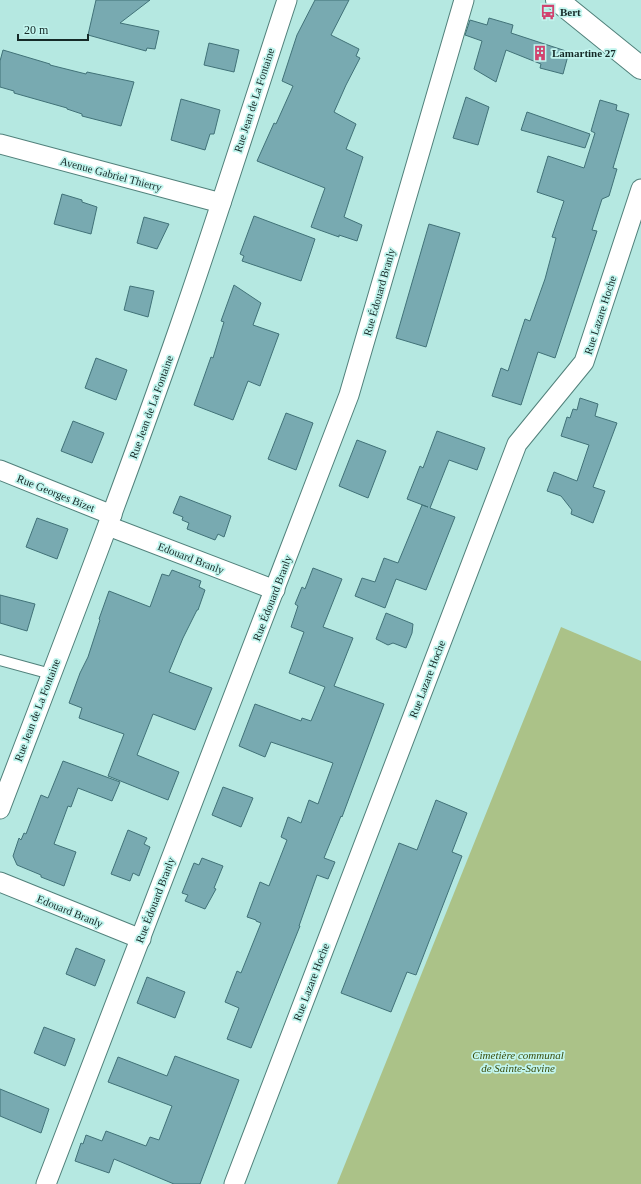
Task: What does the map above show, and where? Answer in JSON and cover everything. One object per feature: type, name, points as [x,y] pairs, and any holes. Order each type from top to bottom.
[{"type":"street","name":"Rue Jean de La Fontaine","points":[[0,809],[110,520],[179,329],[287,0]]},
{"type":"street","name":"Rue Édouard Branly","points":[[46,1184],[349,395],[464,0]]},
{"type":"street","points":[[557,0],[641,68]]},
{"type":"street","name":"Avenue Gabriel Thierry","points":[[0,144],[221,204]]},
{"type":"street","name":"Rue Lazare Hoche","points":[[234,1184],[517,444],[584,362],[641,189]]},
{"type":"street","name":"Rue Georges Bizet","points":[[0,470],[110,520]]},
{"type":"street","name":"Edouard Branly","points":[[110,520],[275,590]]},
{"type":"street","name":"Edouard Branly","points":[[0,882],[141,939]]},
{"type":"lane","points":[[0,660],[51,674]]},
{"type":"green space","name":"Cimetière communal de Sainte-Savine","points":[[561,627],[641,661],[641,1184],[337,1184]]},
{"type":"building","points":[[96,0],[150,0],[120,23],[159,31],[155,49],[147,48],[146,51],[88,35]]},
{"type":"building","points":[[315,0],[349,0],[331,35],[359,49],[356,56],[360,58],[334,112],[356,124],[346,149],[363,157],[344,217],[362,225],[357,241],[339,235],[339,237],[311,227],[325,188],[257,161],[293,86],[282,81],[297,35]]},
{"type":"building","points":[[489,18],[513,25],[511,33],[569,52],[563,74],[540,68],[541,64],[506,50],[496,82],[474,69],[482,41],[465,35],[470,20],[487,25]]},
{"type":"building","points":[[209,43],[239,50],[234,72],[204,65]]},
{"type":"building","points":[[3,50],[50,65],[86,74],[87,72],[134,82],[121,126],[82,116],[82,114],[67,108],[14,93],[14,91],[0,87],[0,61]]},
{"type":"building","points":[[466,97],[489,107],[478,145],[453,138]]},
{"type":"building","points":[[181,99],[220,110],[214,134],[210,134],[205,150],[171,140]]},
{"type":"building","points":[[600,100],[617,105],[616,110],[629,114],[613,168],[617,169],[609,196],[602,199],[592,230],[597,231],[555,358],[538,352],[521,405],[492,396],[501,368],[508,371],[525,319],[530,321],[545,279],[556,238],[552,237],[564,201],[537,192],[548,156],[584,168],[595,133],[591,131]]},
{"type":"building","points":[[527,112],[590,134],[585,148],[521,130]]},
{"type":"building","points":[[62,194],[82,200],[82,202],[97,207],[91,234],[54,224]]},
{"type":"building","points":[[254,216],[315,239],[301,281],[242,261],[244,256],[240,254]]},
{"type":"building","points":[[144,217],[169,224],[157,249],[137,243]]},
{"type":"building","points":[[429,224],[460,233],[426,347],[396,338]]},
{"type":"building","points":[[234,285],[261,303],[253,325],[279,334],[260,386],[248,381],[233,420],[194,405],[211,357],[213,358],[224,322],[221,321]]},
{"type":"building","points":[[130,286],[154,291],[148,317],[124,310]]},
{"type":"building","points":[[96,358],[127,370],[116,400],[85,388]]},
{"type":"building","points":[[580,398],[598,404],[595,416],[617,423],[593,487],[605,491],[593,523],[571,514],[572,510],[561,496],[547,491],[554,472],[577,481],[589,445],[561,436],[567,417],[570,418],[573,409],[577,410]]},
{"type":"building","points":[[286,413],[313,423],[296,470],[268,459]]},
{"type":"building","points":[[73,421],[104,433],[92,463],[61,451]]},
{"type":"building","points":[[437,431],[485,448],[477,470],[449,460],[430,508],[455,517],[426,590],[396,579],[385,608],[355,596],[362,578],[375,582],[384,558],[398,563],[422,505],[428,507],[407,499],[420,466],[423,468]]},
{"type":"building","points":[[357,440],[386,451],[368,498],[339,486]]},
{"type":"building","points":[[180,496],[231,516],[224,537],[218,534],[215,540],[187,529],[189,523],[182,520],[183,517],[173,513]]},
{"type":"building","points":[[37,518],[68,529],[57,559],[26,547]]},
{"type":"building","points":[[313,568],[342,579],[323,627],[353,638],[334,686],[384,704],[342,817],[341,816],[324,858],[335,862],[328,879],[317,875],[300,926],[251,1048],[227,1039],[239,1008],[225,1002],[237,971],[241,973],[261,923],[247,917],[260,882],[269,886],[287,840],[281,837],[288,817],[301,823],[309,800],[318,804],[333,763],[271,742],[265,757],[239,746],[255,704],[301,721],[302,718],[311,721],[325,687],[289,673],[304,632],[291,627],[298,606],[295,604],[302,587],[305,589]]},
{"type":"building","points":[[172,570],[201,581],[199,587],[205,590],[198,610],[183,638],[169,672],[212,688],[195,730],[153,714],[137,755],[179,772],[168,800],[108,776],[124,734],[79,718],[82,708],[69,703],[80,673],[88,657],[109,591],[150,607],[162,574],[169,576]]},
{"type":"building","points":[[0,595],[35,604],[27,631],[0,623]]},
{"type":"building","points":[[386,613],[413,624],[412,633],[406,648],[393,643],[388,645],[376,639]]},
{"type":"building","points":[[63,761],[120,782],[112,801],[78,788],[71,807],[68,806],[54,844],[76,852],[64,886],[17,865],[13,856],[19,838],[21,840],[24,833],[26,834],[41,795],[48,798]]},
{"type":"building","points":[[223,787],[253,798],[241,827],[212,815]]},
{"type":"building","points":[[436,800],[467,813],[452,852],[462,856],[416,975],[407,972],[391,1012],[341,993],[399,843],[417,850]]},
{"type":"building","points":[[128,830],[147,838],[144,844],[150,847],[139,876],[133,873],[130,881],[111,874]]},
{"type":"building","points":[[202,858],[223,866],[214,888],[216,889],[205,909],[185,901],[188,895],[182,893],[194,863],[199,865]]},
{"type":"building","points":[[76,948],[105,960],[95,986],[66,974]]},
{"type":"building","points":[[147,977],[185,992],[175,1018],[137,1003]]},
{"type":"building","points":[[44,1027],[75,1039],[65,1066],[34,1053]]},
{"type":"building","points":[[175,1056],[239,1080],[200,1184],[174,1184],[114,1159],[109,1173],[75,1161],[81,1143],[83,1144],[86,1135],[102,1141],[106,1131],[146,1146],[150,1137],[159,1140],[172,1106],[108,1082],[118,1057],[167,1076]]},
{"type":"building","points":[[0,1089],[49,1109],[41,1133],[0,1116]]},
{"type":"place","name":"Bert","points":[[548,12]]},
{"type":"place","name":"Lamartine 27","points":[[540,53]]}]
